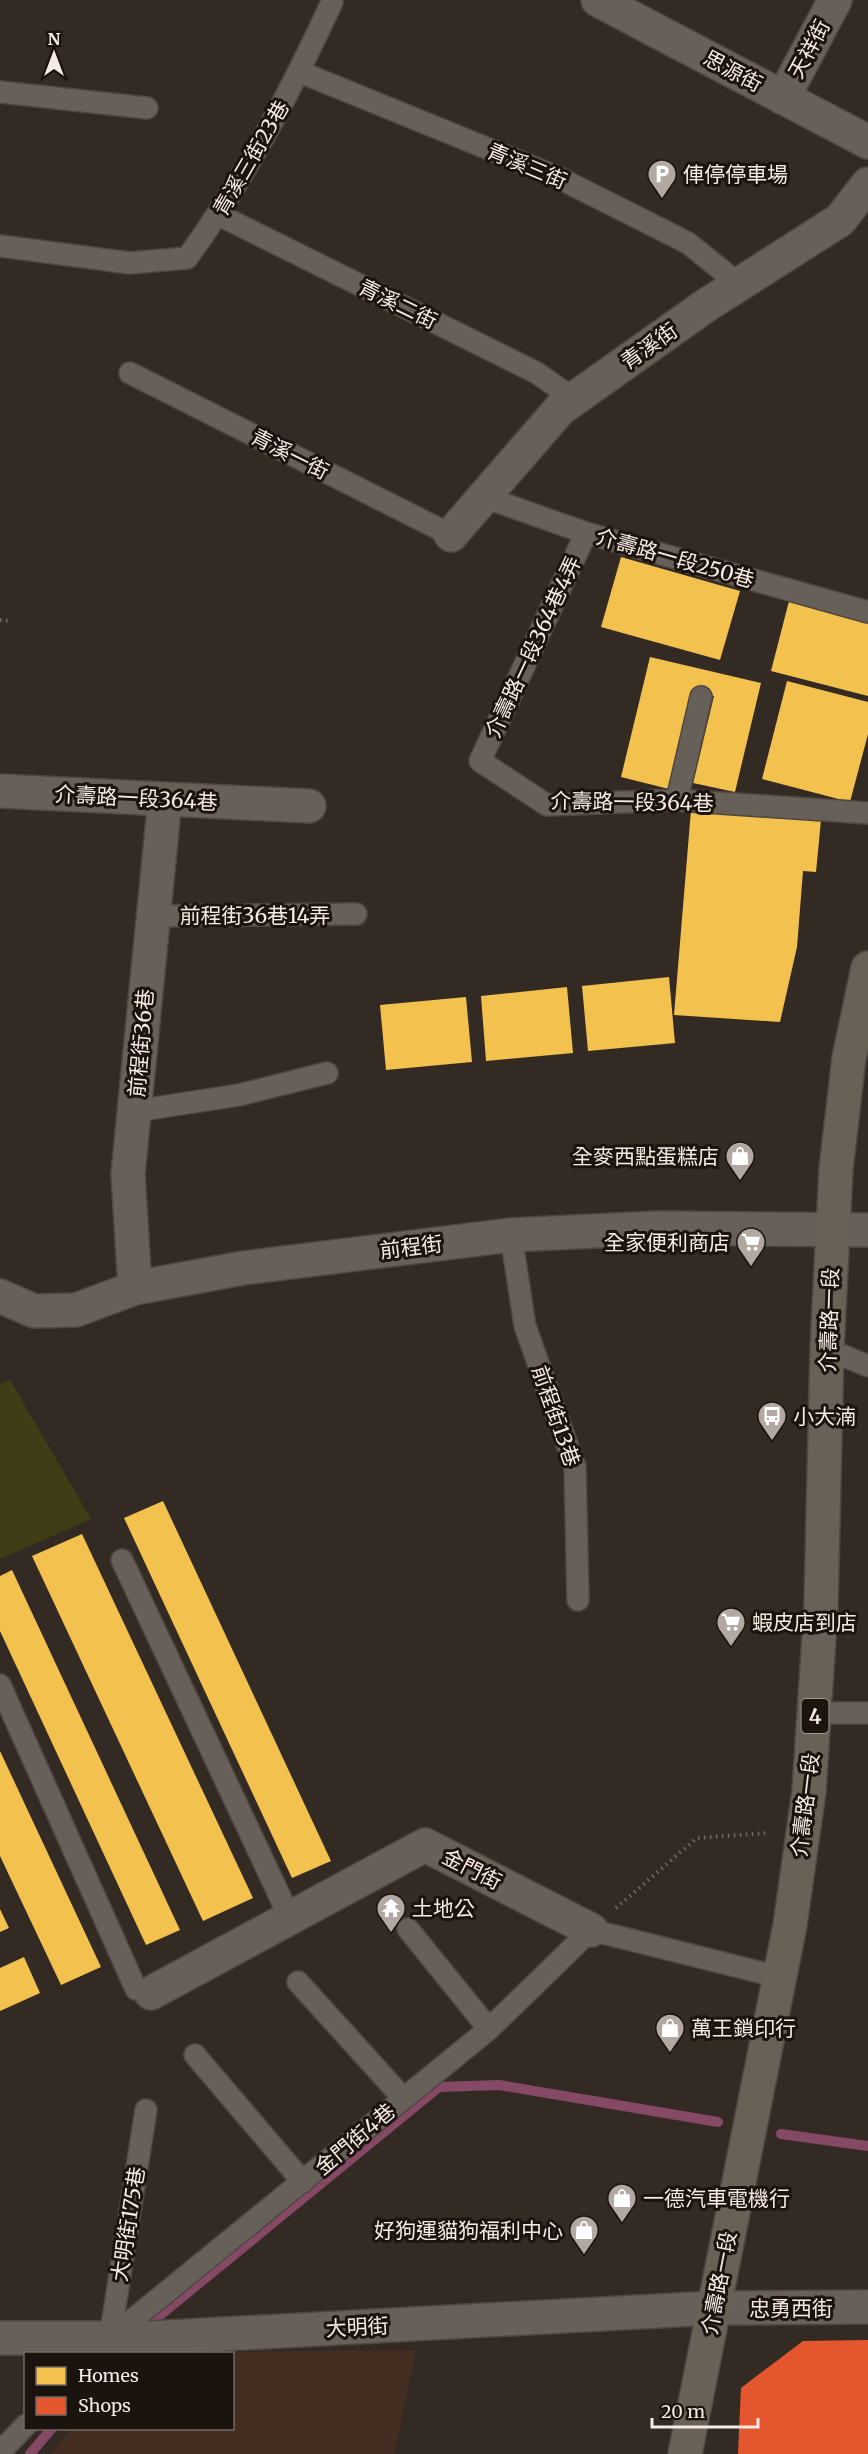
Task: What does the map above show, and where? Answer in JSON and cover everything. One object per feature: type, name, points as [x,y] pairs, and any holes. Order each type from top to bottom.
[{"type":"main road","name":"介壽路一段","points":[[685,2454],[779,1977],[803,1831],[815,1713],[821,1606],[827,1349],[836,1169],[849,1058],[868,968]]},
{"type":"street","name":"思源街","points":[[598,0],[868,142]]},
{"type":"street","name":"天祥街","points":[[783,98],[835,0]]},
{"type":"street","name":"青溪街","points":[[450,535],[560,409],[705,306],[840,220],[868,184]]},
{"type":"street","name":"介壽路一段364巷","points":[[0,791],[309,806]]},
{"type":"street","name":"前程街36巷","points":[[135,1288],[128,1174],[165,799]]},
{"type":"street","name":"前程街","points":[[0,1296],[34,1311],[76,1311],[135,1288],[243,1268],[511,1235],[658,1227],[868,1230]]},
{"type":"street","name":"金門街","points":[[151,1992],[291,1920],[425,1845],[591,1930]]},
{"type":"street","name":"忠勇西街","points":[[714,2308],[868,2307]]},
{"type":"street","name":"大明街","points":[[0,2338],[106,2343],[149,2338],[714,2308]]},
{"type":"lane","name":"青溪三街23巷","points":[[0,246],[130,263],[187,258],[219,215],[300,72],[332,2]]},
{"type":"lane","name":"青溪三街","points":[[300,72],[555,176],[688,243],[740,285]]},
{"type":"lane","points":[[0,92],[147,108]]},
{"type":"lane","name":"青溪二街","points":[[219,215],[537,372],[574,399]]},
{"type":"lane","name":"青溪一街","points":[[130,372],[450,535]]},
{"type":"lane","name":"介壽路一段250巷","points":[[484,497],[586,533],[868,612]]},
{"type":"lane","name":"介壽路一段364巷4弄","points":[[480,761],[586,533]]},
{"type":"lane","points":[[677,800],[701,697]]},
{"type":"lane","name":"介壽路一段364巷","points":[[480,761],[547,805],[677,800],[868,813]]},
{"type":"lane","name":"前程街36巷14弄","points":[[153,916],[356,914]]},
{"type":"lane","points":[[135,1111],[239,1095],[327,1073]]},
{"type":"lane","name":"前程街13巷","points":[[511,1235],[525,1326],[576,1467],[578,1600]]},
{"type":"lane","points":[[827,1349],[868,1366]]},
{"type":"lane","points":[[122,1560],[291,1920]]},
{"type":"lane","points":[[0,1685],[136,1989],[151,1992]]},
{"type":"lane","points":[[815,1713],[868,1713]]},
{"type":"lane","points":[[408,1929],[489,2029]]},
{"type":"lane","name":"金門街","points":[[591,1930],[779,1977]]},
{"type":"lane","name":"金門街4巷","points":[[106,2343],[489,2029],[591,1930]]},
{"type":"lane","points":[[298,1982],[403,2098]]},
{"type":"lane","points":[[195,2055],[303,2182]]},
{"type":"lane","name":"大明街175巷","points":[[106,2343],[146,2110]]},
{"type":"lane","points":[[0,2452],[24,2427]]},
{"type":"path","points":[[0,620],[11,621]]},
{"type":"path","points":[[591,1930],[697,1838],[803,1831]]},
{"type":"shaded area","points":[[10,1380],[91,1519],[0,1559],[0,1384]]},
{"type":"shaded area","points":[[416,2350],[394,2454],[51,2454],[70,2430],[234,2430],[234,2352],[227,2352]]},
{"type":"building: Homes","points":[[621,557],[740,591],[720,660],[601,627]]},
{"type":"building: Homes","points":[[789,601],[868,622],[868,696],[771,671]]},
{"type":"building: Homes","points":[[650,657],[761,683],[735,792],[693,783],[714,696],[692,690],[669,789],[621,777]]},
{"type":"building: Homes","points":[[787,681],[868,702],[868,734],[850,802],[762,779]]},
{"type":"building: Homes","points":[[691,810],[821,820],[816,872],[803,871],[797,947],[780,1022],[674,1015]]},
{"type":"building: Homes","points":[[669,977],[675,1043],[588,1051],[582,986]]},
{"type":"building: Homes","points":[[567,987],[573,1053],[486,1061],[481,996]]},
{"type":"building: Homes","points":[[466,997],[472,1062],[386,1070],[380,1005]]},
{"type":"building: Homes","points":[[163,1501],[331,1861],[292,1878],[124,1518]]},
{"type":"building: Homes","points":[[82,1534],[253,1898],[203,1921],[32,1556]]},
{"type":"building: Homes","points":[[12,1570],[180,1930],[146,1945],[0,1631],[0,1576]]},
{"type":"building: Homes","points":[[0,1751],[101,1967],[61,1985],[0,1856]]},
{"type":"building: Homes","points":[[0,1909],[9,1928],[0,1932]]},
{"type":"building: Homes","points":[[24,1957],[40,1993],[0,2011],[0,1968]]},
{"type":"building: Shops","points":[[868,2340],[868,2454],[738,2454],[741,2388],[803,2341]]},
{"type":"waterway","points":[[142,2330],[439,2087],[499,2085],[718,2122]]},
{"type":"waterway","points":[[781,2134],[868,2146]]},
{"type":"waterway","points":[[30,2454],[50,2430]]},
{"type":"place","name":"俥停停車場","points":[[662,200]]},
{"type":"place","name":"全麥西點蛋糕店","points":[[740,1182]]},
{"type":"place","name":"全家便利商店","points":[[751,1268]]},
{"type":"place","name":"小大湳","points":[[772,1442]]},
{"type":"place","name":"蝦皮店到店","points":[[731,1648]]},
{"type":"place","name":"土地公","points":[[391,1934]]},
{"type":"place","name":"萬王鎖印行","points":[[670,2054]]},
{"type":"place","name":"一德汽車電機行","points":[[622,2224]]},
{"type":"place","name":"好狗運貓狗福利中心","points":[[584,2256]]}]
